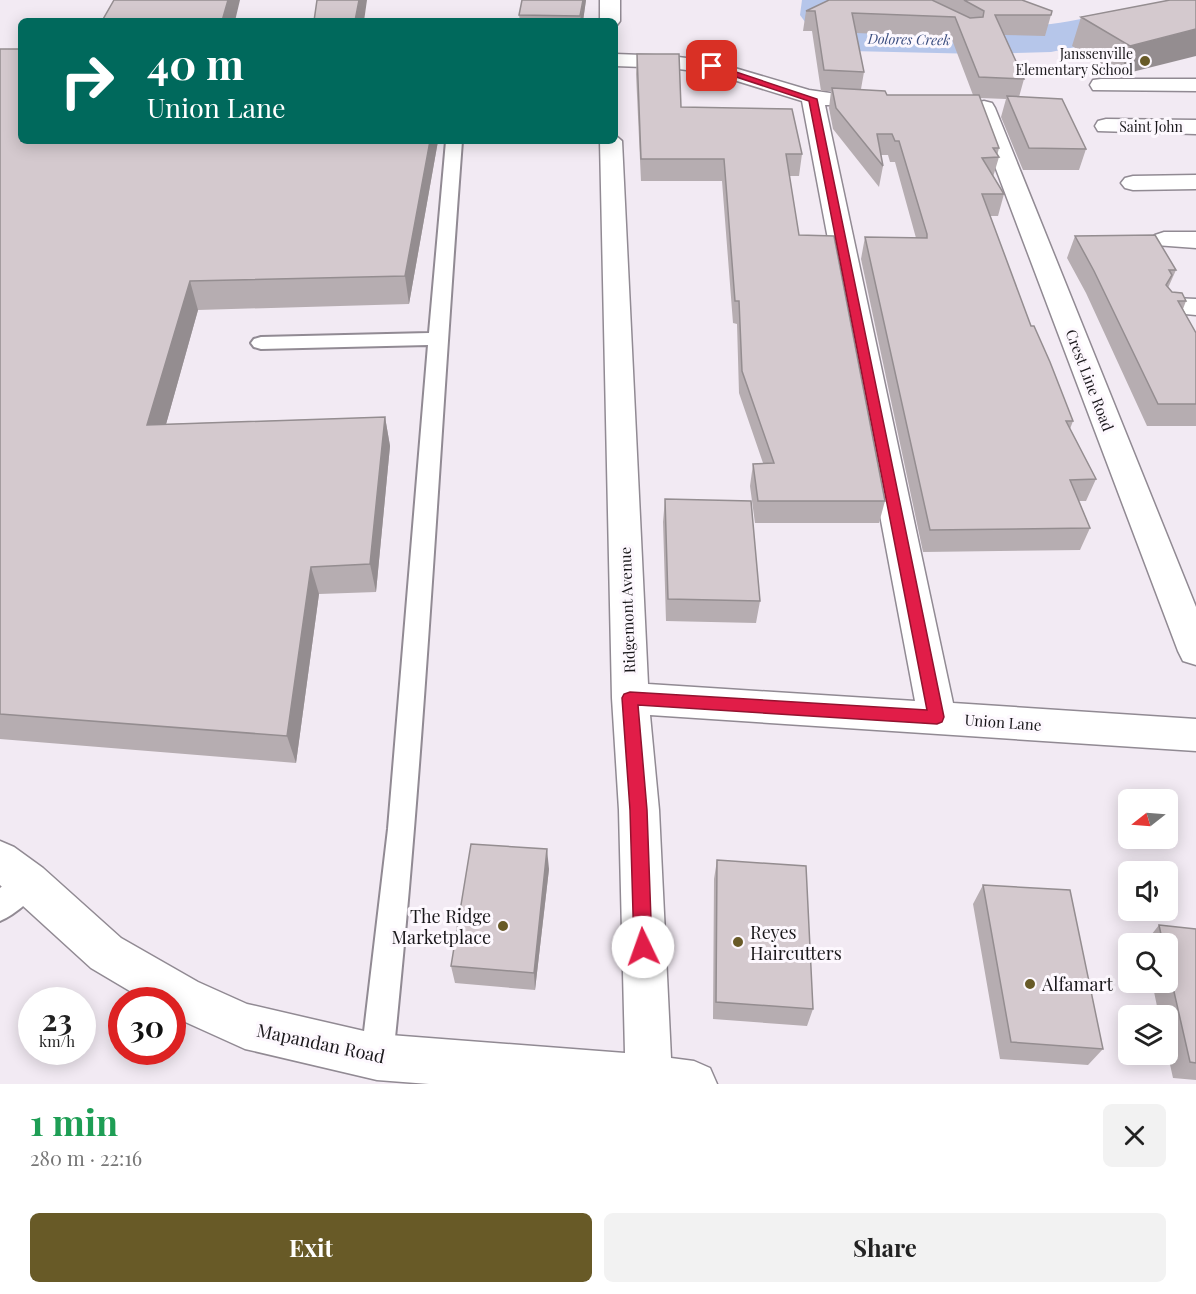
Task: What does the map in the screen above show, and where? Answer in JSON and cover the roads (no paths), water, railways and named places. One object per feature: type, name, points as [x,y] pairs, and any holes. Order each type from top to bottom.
[{"type":"street","points":[[610,0],[610,18]]},
{"type":"street","points":[[618,60],[712,66],[813,99],[859,102]]},
{"type":"street","points":[[1101,85],[1196,86]]},
{"type":"street","points":[[813,99],[937,717]]},
{"type":"street","name":"Crest Line Road","points":[[985,108],[1196,651]]},
{"type":"street","name":"Saint John","points":[[1106,126],[1196,127]]},
{"type":"street","name":"Ridgemont Avenue","points":[[611,144],[630,698],[639,810],[649,1078]]},
{"type":"street","points":[[1133,183],[1196,182]]},
{"type":"street","points":[[1164,240],[1196,240]]},
{"type":"street","name":"Union Lane","points":[[630,698],[1196,735]]},
{"type":"street","name":"Mapandan Road","points":[[9,883],[106,953],[182,998],[245,1026],[376,1057],[549,1077],[649,1078],[694,1084]]},
{"type":"lane","points":[[376,1057],[394,916],[436,339],[454,144]]},
{"type":"lane","points":[[261,343],[436,339]]},
{"type":"waterway","name":"Dolores Creek","points":[[825,0],[823,15],[850,37],[981,40],[1051,38],[1196,8]]},
{"type":"place","name":"Janssenville Elementary School","points":[[1145,61]]},
{"type":"place","name":"The Ridge Marketplace","points":[[503,926]]},
{"type":"place","name":"Reyes Haircutters","points":[[738,942]]},
{"type":"place","name":"Alfamart","points":[[1030,984]]}]
